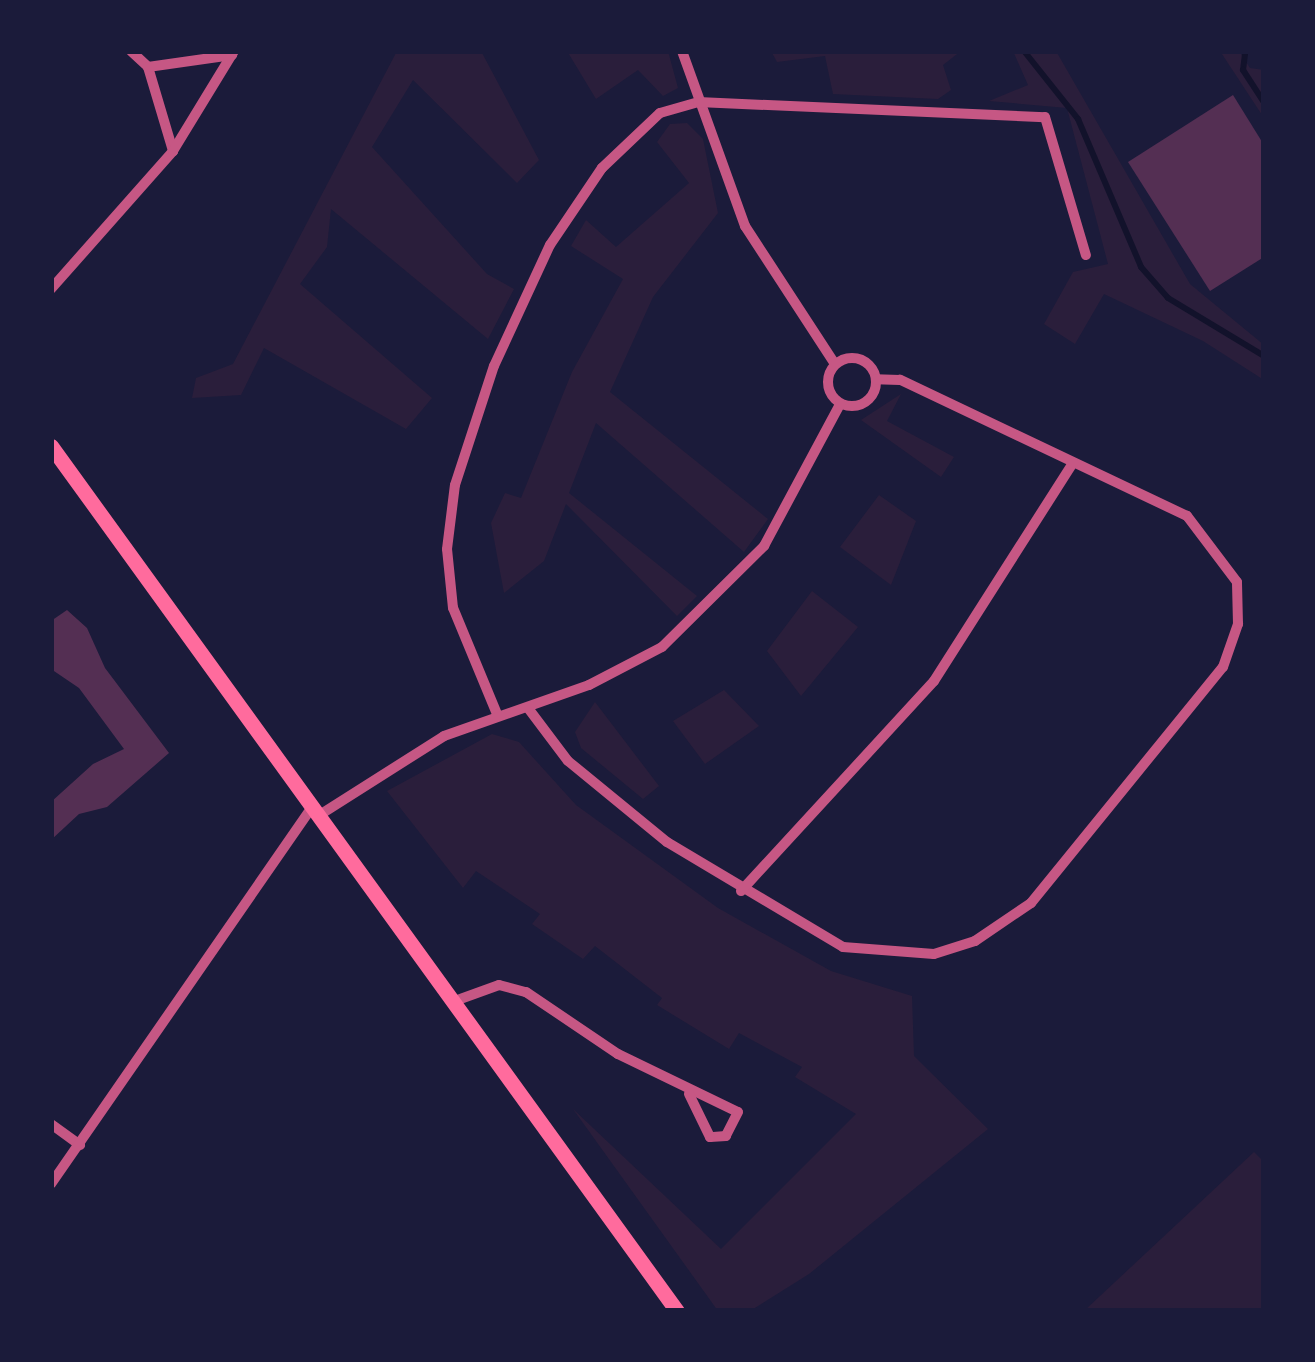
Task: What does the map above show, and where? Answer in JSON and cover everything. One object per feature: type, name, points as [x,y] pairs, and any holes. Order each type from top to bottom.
[{"type":"main road","points":[[51,446],[677,1311]]},
{"type":"street","points":[[130,51],[148,67],[173,151]]},
{"type":"street","points":[[682,51],[745,226],[835,364]]},
{"type":"street","points":[[148,67],[233,53]]},
{"type":"street","points":[[51,290],[173,151],[233,53]]},
{"type":"street","points":[[497,714],[451,588],[451,506],[469,439],[516,310],[573,208],[660,113],[698,102],[1045,117],[1086,255]]},
{"type":"street","points":[[527,708],[597,787],[741,891],[868,952],[934,954],[975,941],[1031,903],[1210,685],[1238,624],[1237,582],[1225,558],[1187,516],[900,380],[876,379],[856,358],[835,364]]},
{"type":"street","points":[[835,364],[827,385],[840,404]]},
{"type":"street","points":[[840,404],[868,400],[876,379]]},
{"type":"street","points":[[51,1184],[315,812],[401,758],[497,714],[527,708],[630,668],[716,600],[772,534],[840,404]]},
{"type":"street","points":[[741,891],[934,681],[1073,463]]},
{"type":"street","points":[[452,1003],[499,985],[526,992],[689,1094],[738,1112],[726,1136],[710,1138],[689,1094]]},
{"type":"street","points":[[51,1124],[80,1145]]},
{"type":"shaded area","points":[[397,51],[481,51],[539,160],[517,183],[413,80],[372,147],[487,274],[514,289],[488,339],[331,209],[327,247],[300,284],[432,398],[406,429],[264,348],[241,395],[192,398],[196,378],[233,364]]},
{"type":"shaded area","points":[[567,51],[668,51],[678,88],[663,96],[638,70],[596,99]]},
{"type":"shaded area","points":[[771,51],[961,51],[943,65],[951,90],[938,99],[833,94],[825,56],[777,62]]},
{"type":"shaded area","points":[[1013,51],[1056,51],[1190,284],[1264,345],[1264,380],[1203,341],[1104,294],[1075,344],[1044,324],[1073,272],[1108,264],[1067,108],[989,101],[1028,85]]},
{"type":"shaded area","points":[[1220,51],[1239,51],[1250,68],[1264,70],[1264,118]]},
{"type":"shaded area","points":[[687,123],[703,139],[718,213],[653,297],[610,392],[768,519],[744,552],[596,423],[569,493],[697,596],[677,616],[566,504],[544,561],[504,593],[491,523],[505,493],[521,498],[572,372],[623,279],[571,246],[586,220],[616,247],[689,183],[657,142],[670,124]]},
{"type":"shaded area","points":[[901,394],[887,421],[954,457],[941,477],[861,420]]},
{"type":"shaded area","points":[[879,495],[916,521],[891,585],[840,547]]},
{"type":"shaded area","points":[[812,591],[858,627],[801,696],[767,651]]},
{"type":"shaded area","points":[[724,690],[759,726],[705,764],[673,721]]},
{"type":"shaded area","points":[[595,702],[659,786],[643,799],[581,748],[575,732]]},
{"type":"shaded area","points":[[492,734],[519,742],[576,805],[718,908],[831,971],[912,996],[914,1056],[988,1129],[809,1274],[750,1311],[718,1311],[573,1109],[721,1249],[856,1114],[795,1077],[802,1067],[739,1033],[729,1049],[657,1005],[662,998],[595,946],[583,959],[532,924],[540,914],[476,871],[463,888],[387,791]]},
{"type":"shaded area","points":[[1254,1152],[1264,1162],[1264,1311],[1084,1311]]},
{"type":"building","points":[[1233,95],[1264,145],[1264,257],[1210,291],[1128,162]]},
{"type":"building","points":[[67,610],[87,628],[105,668],[169,753],[107,807],[79,814],[51,840],[51,802],[93,764],[124,749],[79,688],[51,669],[51,621]]},
{"type":"waterway","points":[[1024,51],[1078,119],[1141,267],[1168,298],[1264,356]]},
{"type":"waterway","points":[[1245,54],[1243,70],[1264,102]]}]
